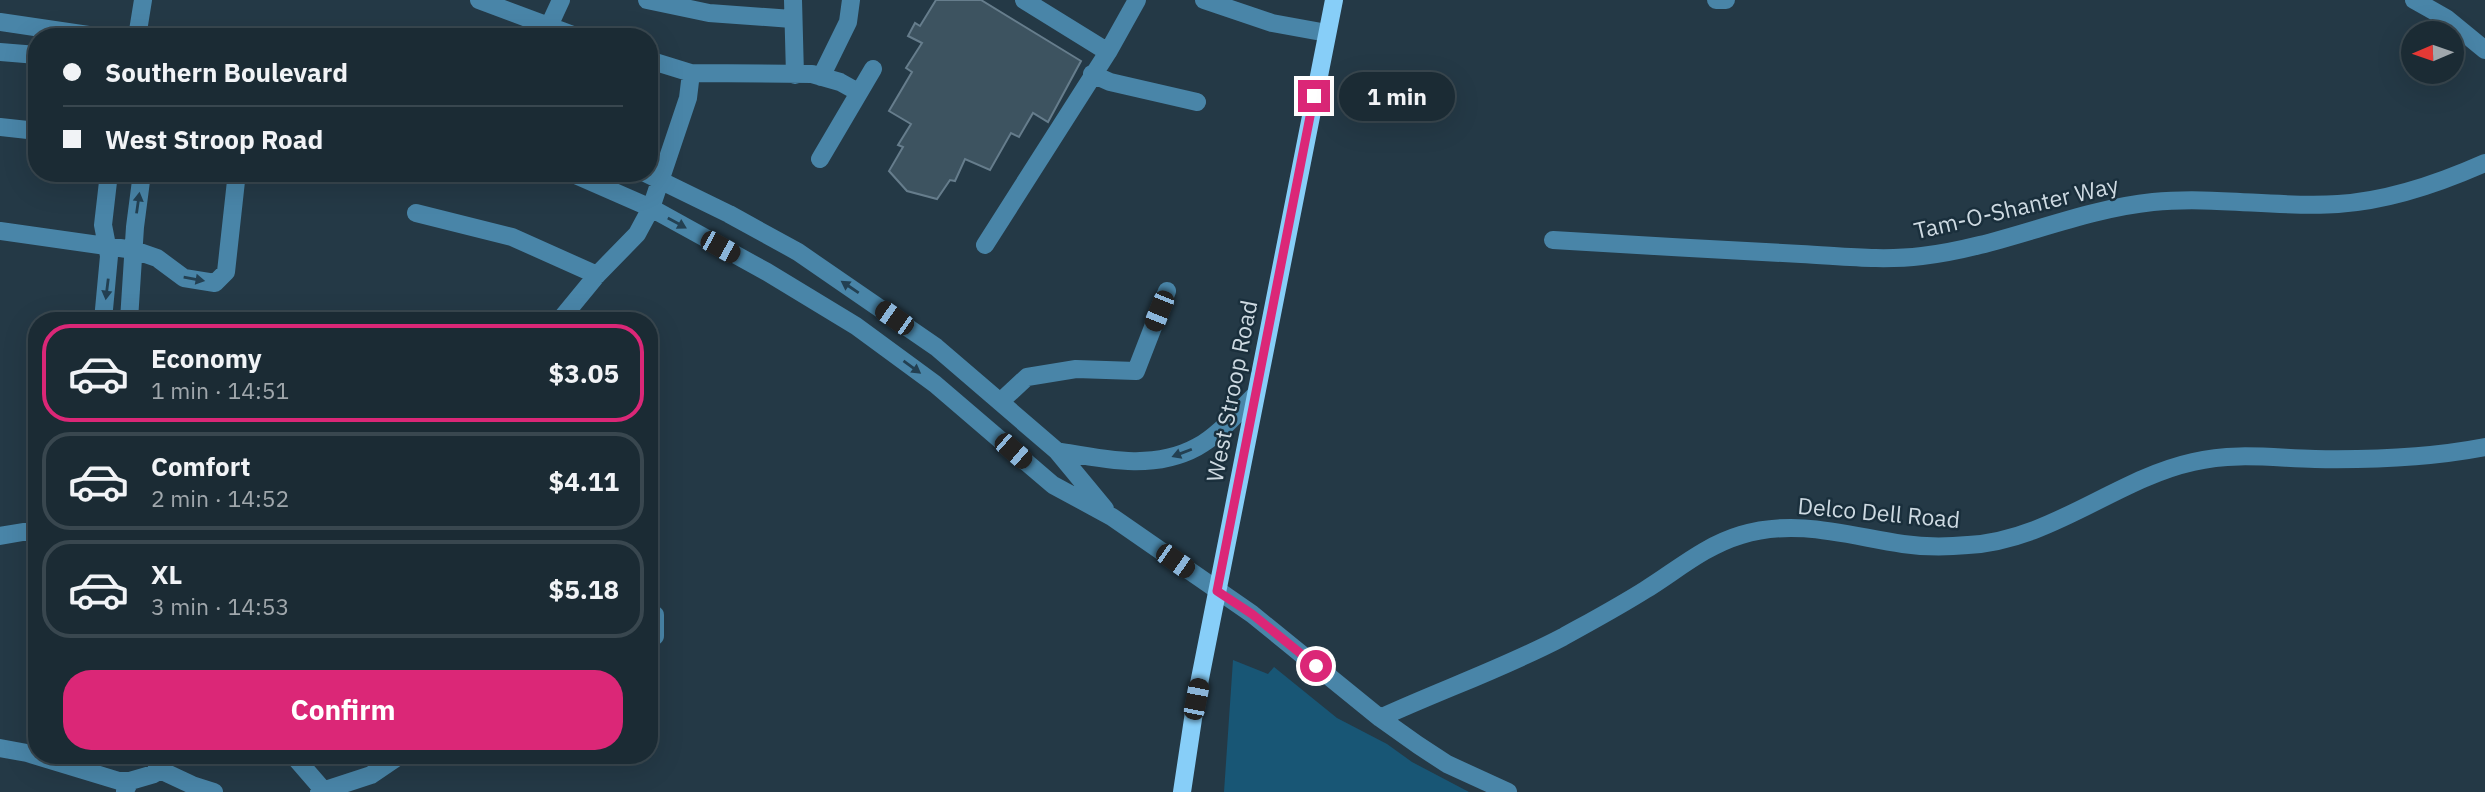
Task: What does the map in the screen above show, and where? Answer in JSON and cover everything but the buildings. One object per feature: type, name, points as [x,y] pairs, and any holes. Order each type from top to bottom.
[{"type":"main road","name":"West Stroop Road","points":[[1182,792],[1196,699],[1334,0]]},
{"type":"street","points":[[138,28],[143,0]]},
{"type":"street","points":[[479,0],[498,4],[554,28]]},
{"type":"street","points":[[549,26],[561,0]]},
{"type":"street","points":[[647,0],[709,13],[792,19]]},
{"type":"street","points":[[793,0],[795,75]]},
{"type":"street","points":[[821,77],[848,22],[851,0]]},
{"type":"street","points":[[1024,0],[1108,52]]},
{"type":"street","points":[[985,245],[1108,52],[1137,0]]},
{"type":"street","points":[[1204,0],[1272,23],[1328,33]]},
{"type":"street","points":[[1716,0],[1726,0]]},
{"type":"street","points":[[2414,0],[2446,18],[2485,50]]},
{"type":"street","points":[[0,22],[41,28]]},
{"type":"street","points":[[0,52],[28,54]]},
{"type":"street","points":[[658,63],[691,73],[821,77],[840,82],[858,92]]},
{"type":"street","points":[[820,159],[873,69]]},
{"type":"street","points":[[658,166],[688,98],[691,73]]},
{"type":"street","points":[[1092,74],[1110,82],[1197,102]]},
{"type":"street","points":[[0,127],[28,130]]},
{"type":"street","name":"Tam-O-Shanter Way","points":[[1553,240],[1855,258],[1923,256],[2033,232],[2118,208],[2153,202],[2188,200],[2338,204],[2371,200],[2404,192],[2485,163]]},
{"type":"street","points":[[658,180],[798,252],[936,347],[1057,451],[1112,517]]},
{"type":"street","points":[[104,312],[108,285],[108,248],[103,225],[108,182]]},
{"type":"street","points":[[130,312],[141,182]]},
{"type":"street","points":[[0,231],[134,250],[157,258],[184,278],[215,283],[226,272],[236,182]]},
{"type":"street","points":[[592,182],[651,208],[767,272],[856,326],[935,384],[1053,485],[1112,517],[1252,614],[1380,718],[1447,764],[1508,792]]},
{"type":"street","points":[[567,312],[597,275],[637,234],[651,208],[653,182]]},
{"type":"street","points":[[416,213],[512,237],[597,275]]},
{"type":"street","points":[[1000,402],[1027,377],[1076,369],[1136,371],[1167,290]]},
{"type":"street","points":[[1057,451],[1108,461],[1145,461],[1173,457],[1199,447],[1254,397]]},
{"type":"street","name":"Delco Dell Road","points":[[1380,718],[1561,638],[1645,590],[1690,559],[1719,543],[1742,535],[1792,528],[1819,529],[1903,544],[1970,545],[2032,531],[2168,469],[2216,457],[2244,455],[2313,459],[2404,459],[2485,447]]},
{"type":"street","points":[[0,536],[28,531]]},
{"type":"street","points":[[0,748],[28,752]]},
{"type":"street","points":[[65,764],[119,781],[127,787],[146,778],[160,764]]},
{"type":"street","points":[[165,764],[192,785],[214,792]]},
{"type":"street","points":[[300,764],[321,791],[372,775],[388,764]]},
{"type":"shaded area","points":[[1233,660],[1268,674],[1274,667],[1337,718],[1469,792],[1224,792]]},
{"type":"route","points":[[1314,96],[1217,591],[1252,614],[1316,666]]}]
